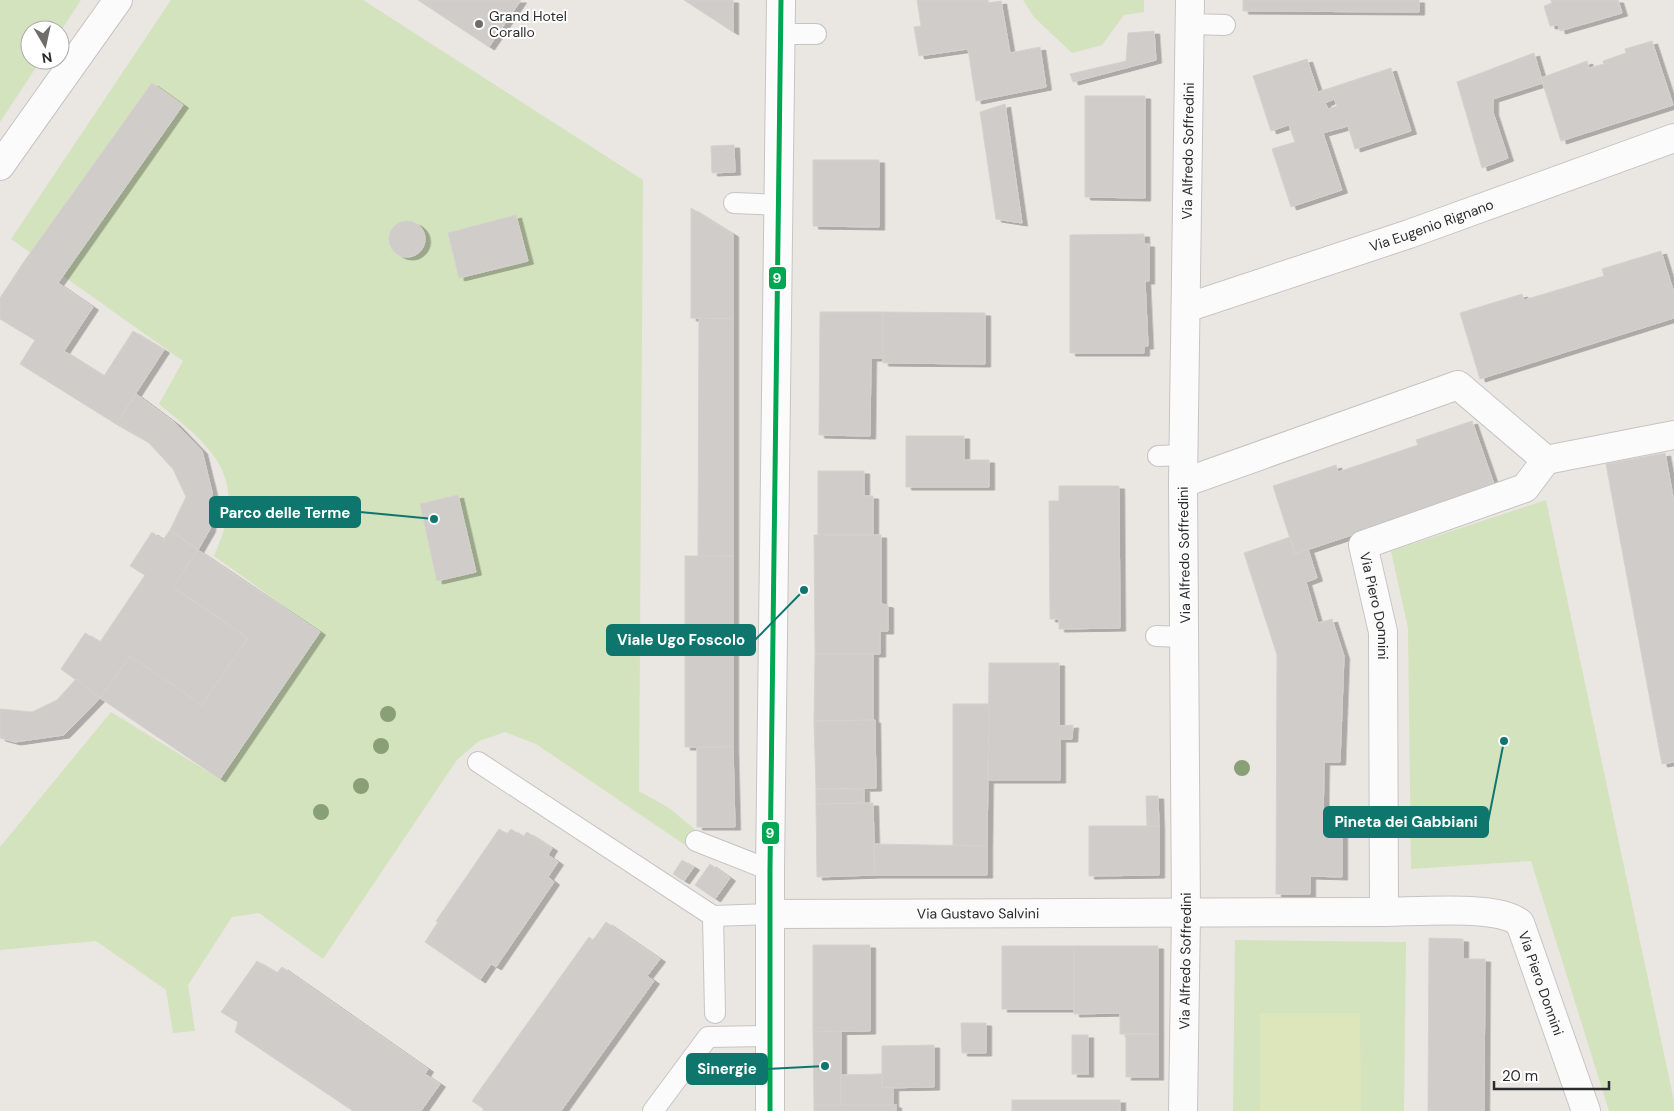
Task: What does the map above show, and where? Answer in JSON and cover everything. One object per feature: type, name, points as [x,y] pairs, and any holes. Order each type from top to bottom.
[{"type":"street","points":[[0,166],[118,0]]},
{"type":"street","points":[[770,1111],[770,870],[781,0]]},
{"type":"street","name":"Via Alfredo Soffredini","points":[[1183,1111],[1186,914],[1183,483],[1171,456],[1186,308],[1190,12]]},
{"type":"street","name":"Via Eugenio Rignano","points":[[1186,308],[1409,234],[1674,138]]},
{"type":"street","points":[[1183,483],[1458,385],[1546,460],[1674,435]]},
{"type":"street","name":"Via Piero Donnini","points":[[1546,460],[1525,488],[1363,546],[1383,632],[1384,912],[1488,912],[1509,916],[1520,923],[1586,1111]]},
{"type":"street","name":"Via Gustavo Salvini","points":[[770,914],[1384,912]]},
{"type":"lane","points":[[1190,12],[1225,25]]},
{"type":"lane","points":[[780,34],[816,34]]},
{"type":"lane","points":[[734,203],[779,205]]},
{"type":"lane","points":[[1156,636],[1185,637]]},
{"type":"lane","points":[[478,762],[713,916],[770,914]]},
{"type":"lane","points":[[696,841],[770,870]]},
{"type":"lane","points":[[713,916],[715,1012]]},
{"type":"lane","points":[[653,1111],[708,1037],[770,1036]]},
{"type":"green space","points":[[0,0],[81,0],[68,20],[20,20],[20,70],[34,70],[0,122]]},
{"type":"green space","points":[[171,0],[363,0],[643,180],[639,791],[669,808],[698,832],[688,847],[536,744],[505,732],[479,741],[457,760],[323,959],[259,913],[232,917],[188,985],[195,1031],[173,1033],[166,990],[96,941],[0,950],[0,847],[111,712],[220,779],[320,632],[214,556],[224,529],[228,506],[227,486],[221,468],[211,452],[197,437],[159,404],[183,361],[11,239]]},
{"type":"green space","points":[[1023,0],[1144,0],[1144,12],[1124,15],[1102,45],[1072,53],[1034,17]]},
{"type":"green space","points":[[1546,500],[1674,1101],[1674,1111],[1609,1111],[1531,861],[1411,869],[1408,628],[1391,551]]},
{"type":"green space","points":[[1235,940],[1406,942],[1404,1111],[1233,1111]]},
{"type":"green space","points":[[1260,1013],[1360,1013],[1361,1111],[1260,1111]]},
{"type":"building","name":"Grand Hotel Corallo","points":[[418,0],[521,0],[489,47]]},
{"type":"building","points":[[684,0],[733,0],[733,32]]},
{"type":"building","points":[[917,0],[988,0],[988,3],[1001,1],[1010,53],[1040,47],[1046,87],[976,101],[968,49],[919,56],[914,27],[921,26]]},
{"type":"building","points":[[1243,0],[1419,0],[1419,12],[1243,11]]},
{"type":"building","points":[[1551,0],[1618,0],[1622,13],[1560,31],[1558,25],[1550,26],[1544,6],[1552,3]]},
{"type":"building","points":[[1154,31],[1156,60],[1073,82],[1070,74],[1126,61],[1128,33]]},
{"type":"building","points":[[1652,41],[1673,105],[1561,141],[1541,78],[1587,61],[1589,68],[1604,64],[1603,61],[1626,53],[1625,49]]},
{"type":"building","points":[[1534,53],[1543,83],[1493,99],[1493,112],[1508,158],[1482,168],[1457,82]]},
{"type":"building","points":[[1307,59],[1318,92],[1391,68],[1411,131],[1355,149],[1348,126],[1323,133],[1342,190],[1291,207],[1272,149],[1295,142],[1289,125],[1271,131],[1253,76]],"holes":[[[1334,99],[1337,106],[1328,109],[1325,103]]]},
{"type":"building","points":[[152,83],[183,105],[58,283],[93,307],[64,351],[104,376],[133,331],[164,350],[116,424],[20,364],[35,340],[0,319],[0,298]]},
{"type":"building","points":[[1085,96],[1145,96],[1145,198],[1085,197]]},
{"type":"building","points":[[1005,104],[1022,223],[996,219],[980,112]]},
{"type":"building","points":[[734,145],[735,172],[712,173],[711,146]]},
{"type":"building","points":[[813,160],[879,160],[879,227],[813,226]]},
{"type":"building","points":[[691,208],[733,234],[733,319],[691,318]]},
{"type":"building","points":[[516,215],[528,261],[459,278],[448,233]]},
{"type":"building","points":[[407,221],[414,222],[420,226],[424,232],[424,246],[420,252],[414,256],[407,257],[400,256],[394,252],[390,246],[389,239],[390,232],[394,226],[400,222]]},
{"type":"building","points":[[1144,234],[1144,244],[1149,244],[1149,281],[1145,281],[1148,346],[1144,346],[1144,353],[1070,353],[1070,235]]},
{"type":"building","points":[[1661,251],[1674,293],[1674,318],[1480,379],[1460,313],[1522,294],[1524,300],[1604,276],[1602,269]]},
{"type":"building","points":[[820,312],[883,312],[882,358],[871,358],[870,436],[819,435]]},
{"type":"building","points":[[883,312],[985,313],[985,364],[883,363]]},
{"type":"building","points":[[699,318],[733,319],[733,556],[698,557]]},
{"type":"building","points":[[136,394],[175,423],[202,451],[212,492],[210,529],[198,550],[170,530],[186,497],[173,469],[148,442],[116,424]]},
{"type":"building","points":[[1472,421],[1495,487],[1295,554],[1273,486],[1336,465],[1338,472],[1418,445],[1416,440]]},
{"type":"building","points":[[906,436],[964,436],[964,460],[989,460],[989,487],[906,487]]},
{"type":"building","points":[[1665,453],[1674,502],[1674,762],[1662,764],[1606,464]]},
{"type":"building","points":[[818,471],[864,471],[864,496],[873,496],[873,535],[818,535]]},
{"type":"building","points":[[1059,486],[1119,486],[1120,628],[1059,629],[1059,619],[1050,619],[1049,501],[1059,501]]},
{"type":"building","points":[[458,495],[476,572],[437,581],[420,504]]},
{"type":"building","points":[[170,530],[198,550],[173,587],[248,638],[202,705],[130,656],[100,698],[61,669],[85,633],[100,642],[145,575],[130,566],[152,532],[163,540]]},
{"type":"building","points":[[814,535],[881,535],[881,604],[888,605],[888,631],[880,631],[880,654],[815,654]]},
{"type":"building","points":[[1290,537],[1295,554],[1308,549],[1317,578],[1306,582],[1318,623],[1332,619],[1344,656],[1340,762],[1324,762],[1323,832],[1342,832],[1342,877],[1310,876],[1310,894],[1276,894],[1277,655],[1244,553]]},
{"type":"building","points":[[198,550],[320,632],[220,779],[100,698],[130,656],[202,705],[248,638],[173,587]]},
{"type":"building","points":[[685,556],[733,556],[733,747],[685,747]]},
{"type":"building","points":[[815,654],[873,654],[873,720],[814,721]]},
{"type":"building","points":[[989,663],[1059,663],[1059,726],[1073,725],[1072,739],[1060,739],[1060,780],[988,780]]},
{"type":"building","points":[[76,679],[100,698],[64,735],[15,742],[0,738],[0,709],[32,712],[57,700]]},
{"type":"building","points":[[953,704],[989,704],[987,846],[953,845]]},
{"type":"building","points":[[875,720],[876,788],[816,789],[814,721]]},
{"type":"building","points":[[733,747],[735,827],[697,827],[697,748]]},
{"type":"building","points":[[816,789],[864,789],[864,803],[816,804]]},
{"type":"building","points":[[1146,796],[1158,796],[1159,826],[1147,826]]},
{"type":"building","points":[[873,803],[875,875],[817,877],[816,804]]},
{"type":"building","points":[[1089,826],[1159,826],[1159,875],[1089,876]]},
{"type":"building","points":[[499,829],[507,834],[511,829],[523,837],[527,832],[552,848],[548,855],[558,862],[548,877],[554,882],[496,967],[491,964],[480,980],[425,942],[438,922],[436,921]]},
{"type":"building","points":[[874,844],[987,846],[987,875],[875,875]]},
{"type":"building","points":[[682,860],[694,867],[684,881],[673,874]]},
{"type":"building","points":[[710,864],[730,878],[715,899],[695,885]]},
{"type":"building","points":[[606,922],[660,959],[647,976],[654,981],[561,1111],[482,1111],[484,1109],[472,1101],[589,937],[593,940]]},
{"type":"building","points":[[1429,938],[1463,939],[1463,959],[1485,959],[1484,1111],[1428,1111]]},
{"type":"building","points":[[813,945],[870,945],[870,1031],[813,1032]]},
{"type":"building","points":[[1002,946],[1074,946],[1074,1009],[1002,1009]]},
{"type":"building","points":[[1074,946],[1158,946],[1158,1034],[1120,1034],[1120,1013],[1074,1014]]},
{"type":"building","points":[[257,961],[277,973],[282,967],[428,1069],[425,1074],[440,1084],[421,1111],[353,1111],[235,1032],[238,1022],[221,1012]]},
{"type":"building","points":[[961,1023],[986,1023],[986,1053],[962,1053]]},
{"type":"building","points":[[841,1031],[841,1105],[814,1105],[813,1032]]},
{"type":"building","points":[[1126,1034],[1158,1034],[1158,1077],[1126,1077]]},
{"type":"building","points":[[1072,1035],[1088,1035],[1088,1074],[1072,1074]]},
{"type":"building","points":[[934,1045],[934,1087],[882,1088],[882,1046]]},
{"type":"building","points":[[882,1074],[882,1088],[893,1087],[893,1105],[841,1105],[841,1075]]},
{"type":"building","points":[[1012,1100],[1120,1100],[1120,1111],[1012,1111]]},
{"type":"building","points":[[814,1105],[896,1105],[896,1111],[814,1111]]},
{"type":"transit line","name":"9","points":[[770,1111],[770,870],[781,0]]},
{"type":"place","name":"Grand Hotel Corallo","points":[[479,24]]},
{"type":"place","name":"Parco delle Terme","points":[[434,519]]},
{"type":"place","name":"Viale Ugo Foscolo","points":[[804,590]]},
{"type":"place","name":"Pineta dei Gabbiani","points":[[1504,741]]},
{"type":"place","name":"Sinergie","points":[[825,1066]]}]
